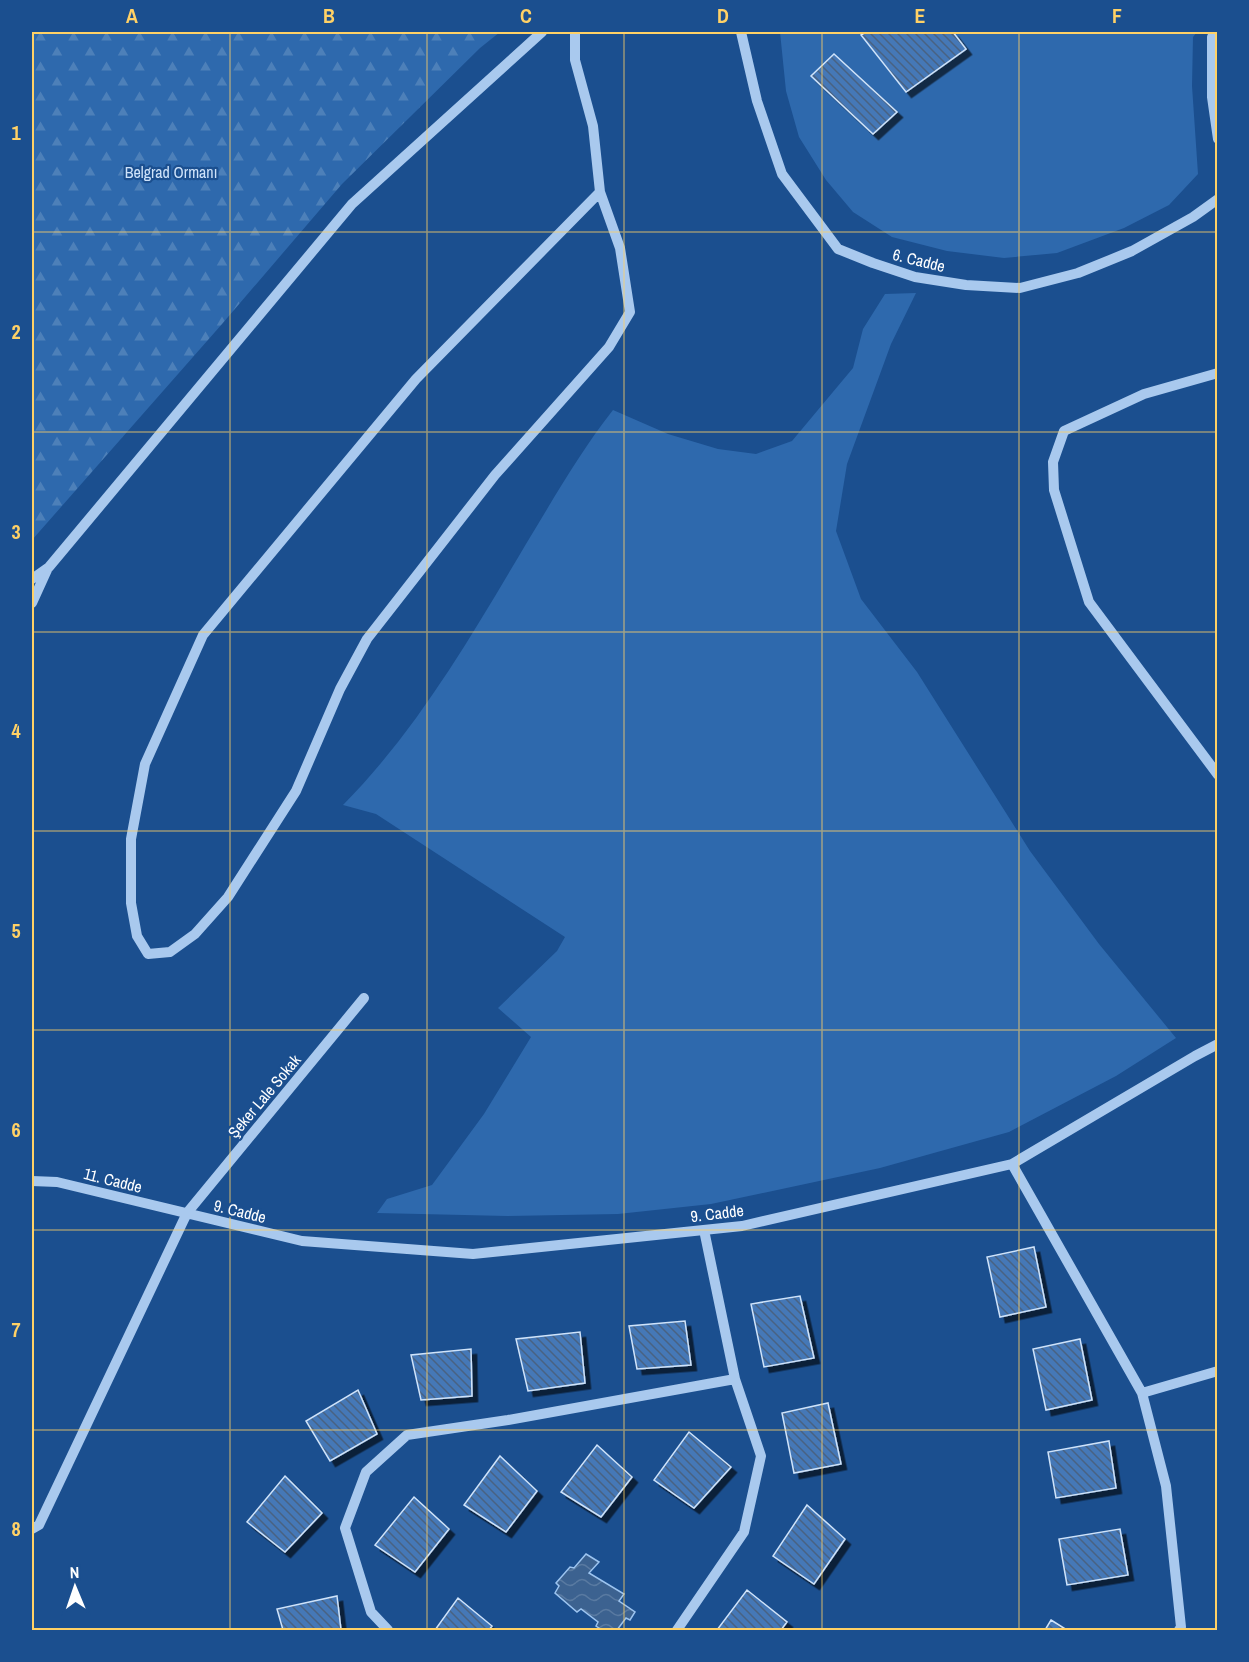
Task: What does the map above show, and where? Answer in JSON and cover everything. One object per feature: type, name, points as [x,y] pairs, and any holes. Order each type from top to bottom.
[{"type":"street","points":[[32,603],[49,567],[352,204],[542,32]]},
{"type":"street","points":[[575,32],[575,60],[593,126],[600,192],[620,248],[630,312],[609,347],[495,475],[367,639],[340,689],[296,791],[228,897],[195,934],[170,952],[148,954],[137,936],[131,903],[131,839],[145,764],[203,635],[416,379],[600,192]]},
{"type":"street","name":"6. Cadde","points":[[741,32],[757,101],[782,174],[838,249],[873,263],[915,277],[966,285],[1020,288],[1078,273],[1132,251],[1193,217],[1218,199]]},
{"type":"street","points":[[1215,32],[1212,37],[1212,97],[1218,139]]},
{"type":"street","points":[[1218,373],[1144,394],[1064,431],[1053,462],[1054,490],[1089,602],[1218,775]]},
{"type":"street","points":[[32,579],[49,567]]},
{"type":"street","name":"Şeker Lale Sokak","points":[[32,1529],[39,1525],[187,1213],[364,998]]},
{"type":"street","name":"9. Cadde","points":[[187,1213],[302,1241],[472,1254],[742,1226],[1012,1164],[1218,1044]]},
{"type":"street","points":[[1012,1164],[1142,1393],[1166,1486],[1181,1629]]},
{"type":"street","name":"11. Cadde","points":[[32,1181],[57,1182],[187,1213]]},
{"type":"street","points":[[677,1630],[744,1532],[761,1456],[735,1379],[704,1230]]},
{"type":"street","points":[[1142,1393],[1218,1371]]},
{"type":"street","points":[[388,1630],[371,1612],[345,1528],[366,1472],[407,1435],[508,1420],[735,1379]]},
{"type":"green space","name":"Belgrad Ormanı","points":[[32,32],[500,32],[480,48],[342,184],[32,540]]},
{"type":"green space","points":[[780,32],[1197,32],[1193,37],[1192,86],[1198,174],[1169,205],[1124,228],[1057,253],[1004,258],[947,251],[892,237],[853,212],[826,180],[799,137],[786,91]]},
{"type":"green space","points":[[916,293],[891,344],[847,464],[836,531],[861,599],[917,672],[1030,851],[1099,944],[1176,1038],[1116,1076],[1009,1132],[880,1168],[711,1204],[618,1214],[507,1216],[377,1213],[387,1199],[432,1185],[484,1114],[531,1037],[498,1008],[557,951],[565,937],[376,814],[343,805],[396,745],[420,713],[589,442],[613,410],[668,434],[718,449],[756,454],[792,441],[853,368],[863,329],[885,294]]},
{"type":"water","points":[[586,1554],[599,1562],[589,1573],[624,1594],[619,1601],[635,1612],[630,1620],[626,1618],[617,1630],[602,1630],[596,1626],[598,1622],[581,1609],[577,1612],[555,1593],[559,1586],[556,1583]]},
{"type":"building","points":[[866,32],[953,32],[966,49],[906,92],[861,35]]},
{"type":"building","points":[[834,54],[897,112],[873,134],[811,76]]},
{"type":"building","points":[[1034,1247],[1046,1307],[1000,1317],[987,1257]]},
{"type":"building","points":[[800,1296],[814,1358],[764,1367],[751,1304]]},
{"type":"building","points":[[685,1321],[691,1365],[637,1369],[629,1326]]},
{"type":"building","points":[[580,1332],[585,1383],[528,1391],[516,1339]]},
{"type":"building","points":[[1080,1339],[1092,1400],[1046,1410],[1033,1349]]},
{"type":"building","points":[[471,1349],[472,1396],[421,1400],[411,1355]]},
{"type":"building","points":[[358,1390],[377,1434],[330,1461],[306,1421]]},
{"type":"building","points":[[828,1403],[841,1464],[794,1473],[782,1413]]},
{"type":"building","points":[[689,1432],[731,1467],[694,1508],[654,1480]]},
{"type":"building","points":[[1109,1441],[1116,1488],[1056,1498],[1048,1452]]},
{"type":"building","points":[[597,1445],[632,1477],[601,1517],[561,1492]]},
{"type":"building","points":[[500,1456],[537,1491],[506,1532],[464,1505]]},
{"type":"building","points":[[285,1476],[322,1513],[285,1552],[247,1522]]},
{"type":"building","points":[[414,1497],[449,1529],[415,1572],[375,1545]]},
{"type":"building","points":[[807,1505],[845,1539],[814,1584],[773,1556]]},
{"type":"building","points":[[1120,1529],[1128,1575],[1067,1585],[1059,1539]]},
{"type":"building","points":[[747,1590],[787,1622],[781,1630],[717,1630]]},
{"type":"building","points":[[337,1596],[341,1630],[283,1630],[277,1609]]},
{"type":"building","points":[[458,1598],[492,1626],[489,1630],[435,1630]]},
{"type":"building","points":[[1051,1620],[1067,1630],[1045,1630]]}]
